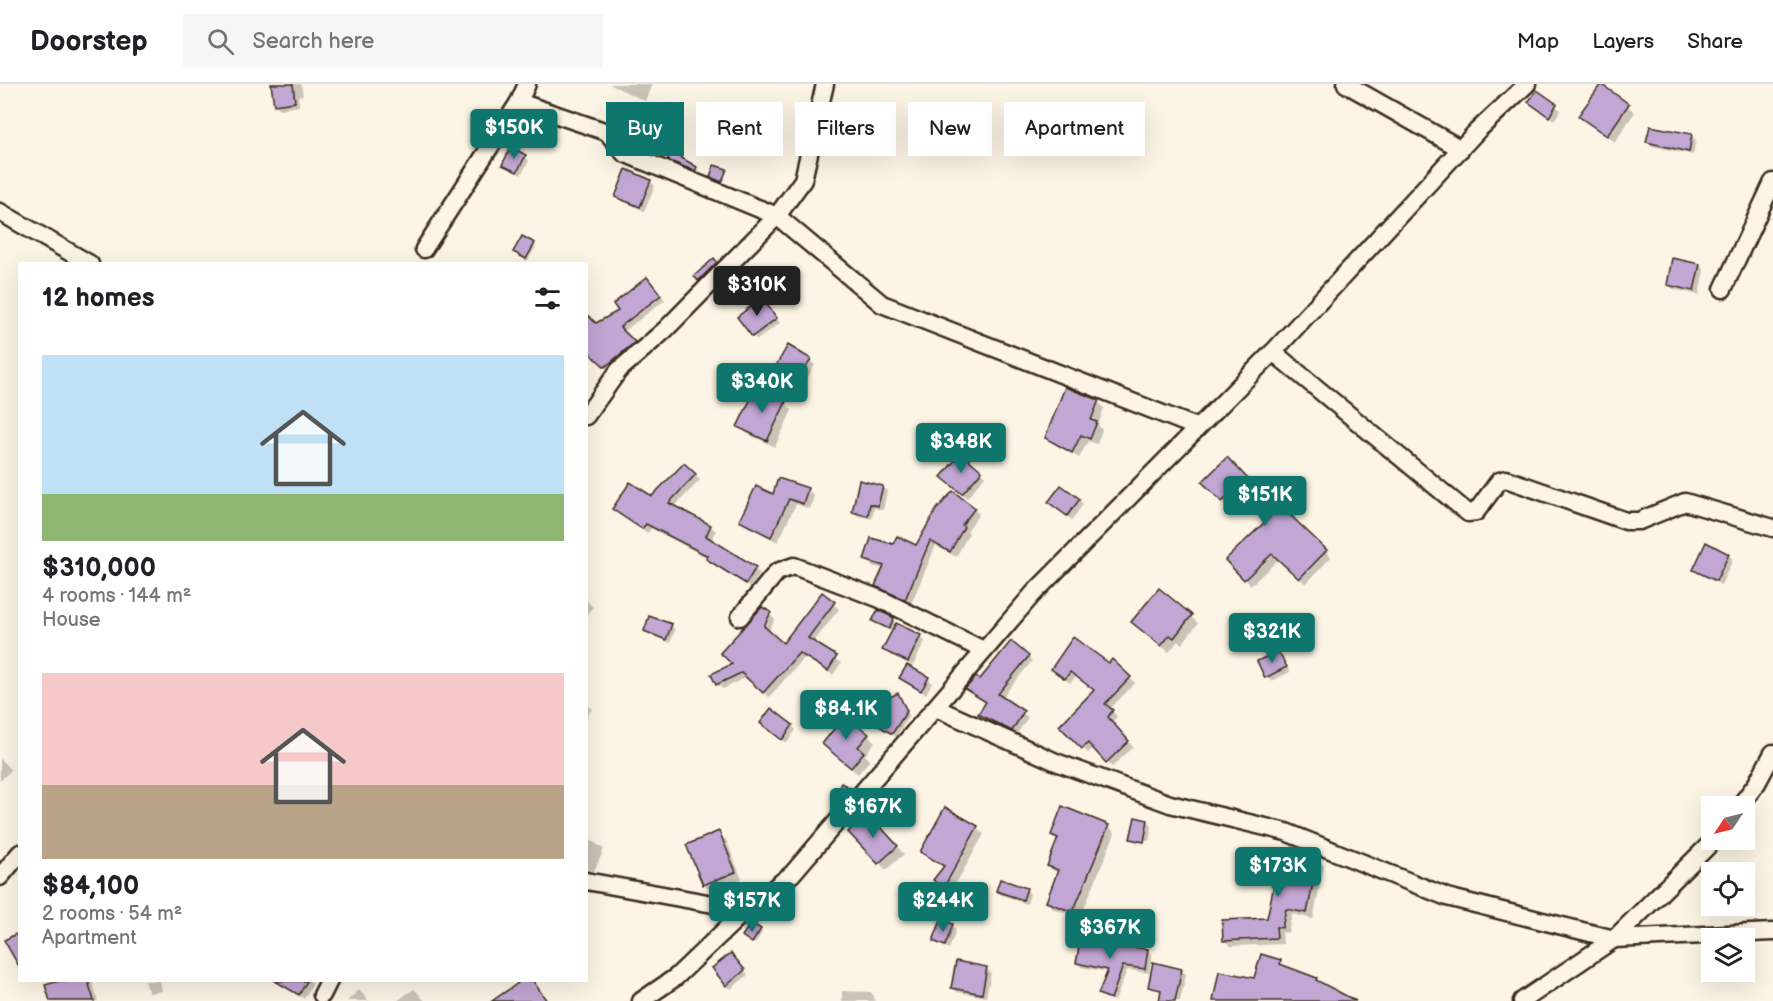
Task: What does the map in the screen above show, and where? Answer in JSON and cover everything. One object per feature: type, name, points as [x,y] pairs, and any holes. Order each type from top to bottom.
[{"type":"street","points":[[424,249],[519,102],[527,84]]},
{"type":"street","points":[[588,413],[619,370],[665,330],[777,216],[803,180],[825,84]]},
{"type":"street","points":[[1346,84],[1461,149]]},
{"type":"street","points":[[641,1001],[676,977],[746,910],[792,874],[1033,594],[1196,427],[1273,352],[1461,149],[1527,84]]},
{"type":"street","points":[[519,102],[607,132],[624,153],[777,216],[882,304],[1196,427]]},
{"type":"street","points":[[1722,289],[1773,182]]},
{"type":"street","points":[[0,213],[86,262]]},
{"type":"street","points":[[1273,352],[1468,513],[1476,512],[1499,481],[1506,479],[1626,521],[1639,521],[1685,502],[1773,528]]},
{"type":"street","points":[[740,617],[777,572],[794,566],[880,599],[983,650]]},
{"type":"street","points":[[936,708],[1056,762],[1170,804],[1286,832],[1447,897],[1614,939],[1773,932]]},
{"type":"street","points":[[1747,796],[1773,753]]},
{"type":"street","points":[[1522,1001],[1614,939],[1704,850]]},
{"type":"street","points":[[0,877],[18,855]]},
{"type":"street","points":[[588,881],[746,910]]},
{"type":"building","points":[[271,84],[293,84],[295,102],[274,105]]},
{"type":"building","points":[[1601,84],[1629,104],[1607,136],[1578,116]]},
{"type":"building","points":[[1537,90],[1557,104],[1549,117],[1528,102]]},
{"type":"building","points":[[1650,126],[1692,134],[1689,152],[1646,142]]},
{"type":"building","points":[[511,147],[526,155],[517,172],[502,165]]},
{"type":"building","points":[[670,156],[679,156],[697,167],[695,171],[667,160]]},
{"type":"building","points":[[714,165],[727,169],[722,182],[710,177]]},
{"type":"building","points":[[626,169],[651,180],[640,207],[615,197]]},
{"type":"building","points":[[522,236],[535,243],[526,259],[513,252]]},
{"type":"building","points":[[714,258],[717,262],[698,281],[694,276]]},
{"type":"building","points":[[1672,258],[1700,264],[1694,291],[1667,285]]},
{"type":"building","points":[[647,277],[661,295],[620,327],[635,342],[605,367],[588,352],[588,316],[596,323],[618,311],[613,304]]},
{"type":"building","points":[[762,298],[777,318],[752,337],[737,317]]},
{"type":"building","points":[[788,345],[811,359],[796,385],[773,371]]},
{"type":"building","points":[[1065,387],[1099,400],[1091,420],[1097,422],[1090,439],[1081,435],[1072,453],[1045,438]]},
{"type":"building","points":[[756,388],[786,402],[767,441],[737,427]]},
{"type":"building","points":[[961,453],[982,471],[962,494],[941,477]]},
{"type":"building","points":[[1227,457],[1249,480],[1291,509],[1288,513],[1327,550],[1299,579],[1272,554],[1244,580],[1225,560],[1270,517],[1233,491],[1222,502],[1202,482]]},
{"type":"building","points":[[684,463],[696,474],[669,503],[711,525],[706,536],[756,567],[746,584],[706,559],[708,556],[646,524],[642,529],[612,509],[630,482],[652,496]]},
{"type":"building","points":[[778,478],[808,488],[803,504],[789,499],[771,537],[739,521],[756,486],[773,494]]},
{"type":"building","points":[[859,480],[883,486],[878,506],[870,504],[868,516],[852,512]]},
{"type":"building","points":[[1061,485],[1080,499],[1067,516],[1048,502]]},
{"type":"building","points":[[953,491],[975,508],[962,525],[964,527],[950,552],[930,541],[905,600],[875,586],[884,566],[864,560],[871,538],[893,544],[897,536],[916,545],[936,510]]},
{"type":"building","points":[[1706,542],[1729,554],[1716,581],[1693,570]]},
{"type":"building","points":[[1159,588],[1192,615],[1174,638],[1170,635],[1161,646],[1131,622]]},
{"type":"building","points":[[822,592],[835,602],[808,638],[837,656],[828,671],[799,653],[763,693],[741,673],[716,685],[711,674],[732,664],[720,653],[762,607],[771,612],[764,626],[783,643]]},
{"type":"building","points":[[878,610],[894,618],[889,629],[872,621]]},
{"type":"building","points":[[649,616],[672,624],[666,640],[644,631]]},
{"type":"building","points":[[896,623],[921,635],[908,662],[882,650]]},
{"type":"building","points":[[1073,637],[1109,663],[1112,659],[1131,677],[1105,704],[1113,710],[1108,717],[1129,741],[1106,763],[1088,743],[1082,749],[1059,726],[1094,690],[1070,672],[1065,679],[1051,669]]},
{"type":"building","points":[[1011,641],[1029,656],[998,694],[1024,711],[1012,731],[978,714],[986,702],[965,689],[976,677],[980,679]]},
{"type":"building","points":[[1278,651],[1287,667],[1265,678],[1257,661]]},
{"type":"building","points":[[907,665],[929,677],[921,691],[899,678]]},
{"type":"building","points":[[898,693],[907,711],[892,734],[874,723],[886,703],[884,700]]},
{"type":"building","points":[[771,708],[793,725],[782,740],[760,723]]},
{"type":"building","points":[[845,715],[869,734],[858,747],[864,752],[851,768],[822,744]]},
{"type":"building","points":[[841,783],[852,789],[843,798],[835,794]]},
{"type":"building","points":[[1062,806],[1109,825],[1073,912],[1046,902],[1058,870],[1047,866],[1058,838],[1051,835]]},
{"type":"building","points":[[945,807],[978,826],[943,889],[933,880],[944,866],[920,852]]},
{"type":"building","points":[[868,813],[898,846],[878,864],[848,832]]},
{"type":"building","points":[[1135,817],[1148,820],[1144,842],[1130,839]]},
{"type":"building","points":[[719,831],[736,872],[703,885],[686,845]]},
{"type":"building","points":[[1277,849],[1318,858],[1307,913],[1286,909],[1282,928],[1276,927],[1277,938],[1223,941],[1222,920],[1267,918],[1278,866],[1273,865]]},
{"type":"building","points":[[1000,879],[1027,888],[1023,900],[996,891]]},
{"type":"building","points":[[941,920],[953,924],[945,946],[933,941]]},
{"type":"building","points":[[751,923],[761,929],[752,943],[742,936]]},
{"type":"building","points":[[18,933],[18,964],[4,940]]},
{"type":"building","points":[[1081,935],[1111,941],[1110,944],[1148,949],[1145,969],[1123,966],[1111,999],[1098,994],[1108,970],[1076,963]]},
{"type":"building","points":[[731,953],[745,970],[726,986],[712,968]]},
{"type":"building","points":[[1261,954],[1281,960],[1280,964],[1317,978],[1316,980],[1356,1001],[1213,1001],[1219,971],[1254,978]]},
{"type":"building","points":[[956,961],[987,967],[982,994],[951,988]]},
{"type":"building","points":[[1153,962],[1182,969],[1175,1001],[1159,1001],[1161,990],[1148,987]]},
{"type":"building","points":[[56,982],[88,982],[94,1001],[50,1001],[45,985]]},
{"type":"building","points":[[277,982],[306,982],[299,995]]},
{"type":"building","points":[[520,982],[534,982],[547,1001],[492,1001]]}]
